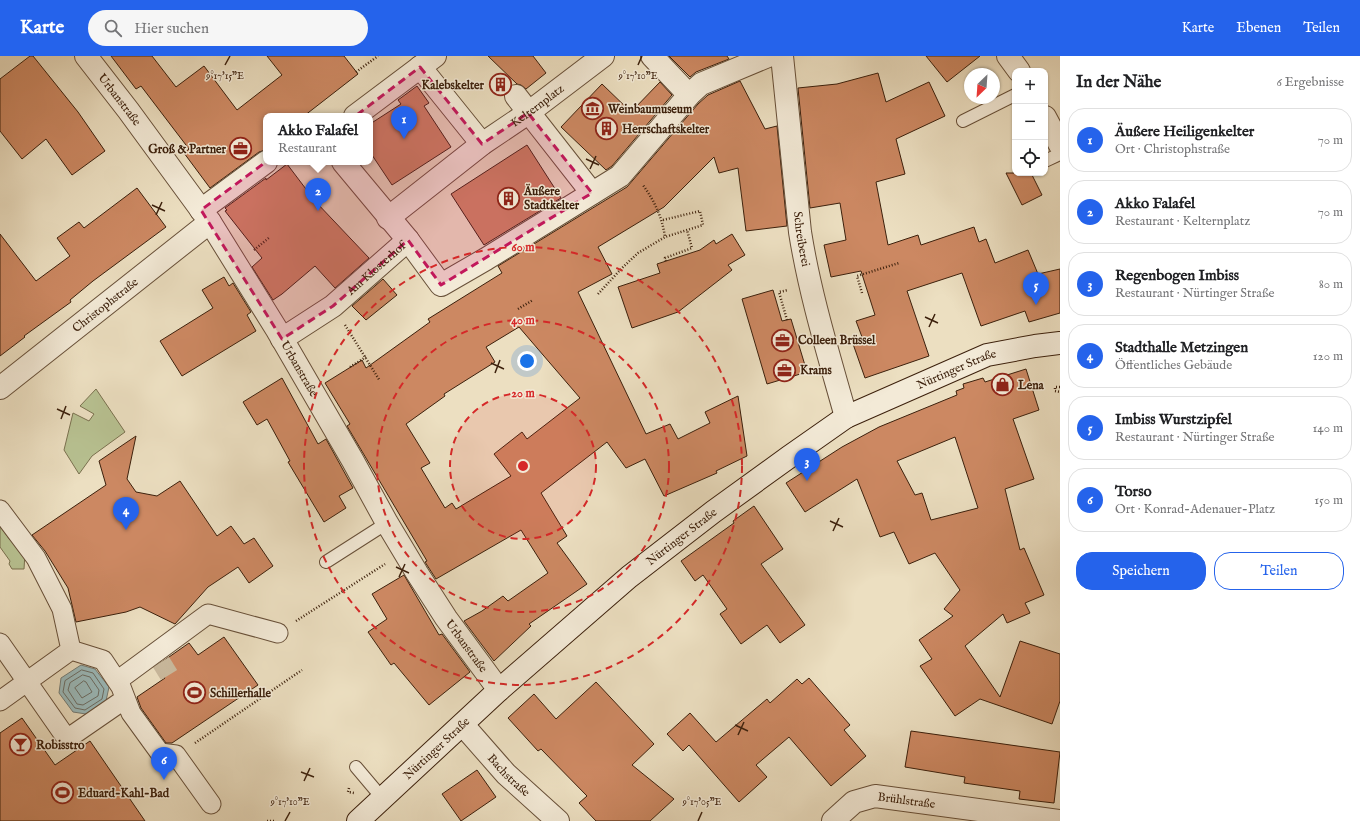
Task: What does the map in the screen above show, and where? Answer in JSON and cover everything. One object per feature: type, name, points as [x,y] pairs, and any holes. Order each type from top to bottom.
[{"type":"street","name":"Urbanstraße","points":[[86,56],[206,216],[282,339],[353,461],[386,523],[446,618],[499,690]]},
{"type":"street","name":"Am Klosterhof","points":[[282,339],[333,306],[408,240],[441,284],[486,259],[620,176],[689,95],[701,84],[768,56]]},
{"type":"street","name":"Schreiberei","points":[[782,56],[800,232],[804,256],[815,306],[846,418]]},
{"type":"street","points":[[1008,56],[1017,68]]},
{"type":"street","name":"Kelternplatz","points":[[388,218],[482,144],[522,105],[593,59]]},
{"type":"street","points":[[657,61],[689,95]]},
{"type":"street","points":[[359,113],[428,62],[482,144]]},
{"type":"street","points":[[522,105],[592,193]]},
{"type":"street","points":[[1048,123],[1060,145]]},
{"type":"street","name":"Christophstraße","points":[[0,388],[206,216],[263,165]]},
{"type":"street","points":[[345,165],[388,218],[408,240]]},
{"type":"street","name":"Nürtinger Straße","points":[[358,821],[499,690],[629,577],[713,512],[846,418],[987,355],[1060,343]]},
{"type":"street","points":[[0,510],[36,558],[67,609],[71,650]]},
{"type":"street","points":[[117,681],[163,654],[208,614],[278,633]]},
{"type":"street","points":[[0,643],[67,739],[126,699]]},
{"type":"street","points":[[71,650],[103,660],[121,687],[131,713],[160,753],[176,755],[211,804]]},
{"type":"street","points":[[0,701],[71,650]]},
{"type":"street","name":"Bachstraße","points":[[463,725],[506,774],[558,821]]},
{"type":"street","name":"Brühlstraße","points":[[833,821],[854,802],[875,796],[1060,821]]},
{"type":"lane","points":[[963,121],[1012,96]]},
{"type":"lane","points":[[1048,160],[1060,154]]},
{"type":"lane","points":[[326,562],[386,523]]},
{"type":"lane","points":[[356,767],[383,799]]},
{"type":"path","points":[[356,72],[378,56]]},
{"type":"path","points":[[629,165],[649,194],[663,220],[666,238]]},
{"type":"path","points":[[598,294],[638,253],[666,238],[703,225],[700,211],[663,220]]},
{"type":"path","points":[[666,261],[665,258],[692,248],[687,230]]},
{"type":"path","points":[[862,293],[857,276],[899,263]]},
{"type":"path","points":[[785,291],[779,292],[787,320]]},
{"type":"path","points":[[518,309],[533,300]]},
{"type":"path","points":[[333,306],[380,381]]},
{"type":"path","points":[[350,367],[366,357]]},
{"type":"path","points":[[1060,388],[1056,387],[1055,392],[1060,392]]},
{"type":"path","points":[[278,633],[404,552]]},
{"type":"path","points":[[176,755],[302,670]]},
{"type":"path","points":[[266,821],[274,821]]},
{"type":"highlighted area","points":[[420,67],[482,144],[528,113],[592,193],[441,285],[408,240],[333,306],[282,339],[201,210],[278,153],[299,143],[325,139]]},
{"type":"green space","points":[[96,389],[125,432],[92,456],[79,474],[64,450],[73,413],[89,421],[94,414],[80,406]]},
{"type":"green space","points":[[0,526],[10,540],[17,541],[25,553],[24,569],[12,569],[9,564],[10,561],[0,547]]},
{"type":"water","points":[[81,665],[95,669],[109,687],[106,701],[86,714],[73,712],[59,693],[61,678]]},
{"type":"building","points":[[30,56],[33,56],[78,112],[105,151],[72,175],[46,139],[22,159],[0,131],[0,79]]},
{"type":"building","points":[[111,56],[152,56],[176,87],[204,66],[237,110],[282,75],[267,56],[344,56],[358,74],[308,113],[263,113],[263,151],[259,152],[210,188],[184,153],[189,149],[141,86],[136,89]]},
{"type":"building","points":[[488,56],[533,56],[546,73],[526,89],[517,84]]},
{"type":"building","points":[[669,56],[727,56],[729,59],[696,72],[690,77]]},
{"type":"building","points":[[926,56],[980,56],[964,68],[947,82]]},
{"type":"building","points":[[878,73],[886,102],[929,82],[945,116],[896,139],[905,174],[876,182],[888,245],[918,235],[921,245],[974,227],[979,242],[986,239],[995,263],[1028,250],[1038,274],[1060,269],[1060,313],[1029,322],[1025,311],[981,326],[962,273],[907,291],[929,356],[865,378],[852,341],[862,337],[856,321],[875,315],[861,271],[831,277],[824,245],[846,240],[840,203],[810,208],[798,88],[837,84]]},
{"type":"building","points":[[740,81],[765,129],[777,126],[787,226],[746,231],[738,168],[719,173],[714,157],[664,207],[598,247],[612,274],[578,292],[646,434],[670,424],[678,439],[710,423],[705,412],[738,396],[747,456],[716,471],[717,473],[664,496],[645,459],[626,468],[607,442],[541,493],[567,536],[557,543],[587,584],[529,624],[531,626],[494,661],[464,621],[482,611],[503,596],[508,601],[548,573],[521,530],[436,579],[425,562],[427,561],[347,426],[350,424],[325,383],[362,360],[366,368],[430,322],[428,319],[502,273],[498,266],[627,187],[698,104],[708,95]],"holes":[[[519,327],[580,398],[527,439],[522,432],[494,454],[511,476],[456,509],[452,503],[445,508],[421,468],[430,463],[406,424],[445,396],[444,394],[495,362],[486,347]]]},
{"type":"building","name":"Herrschaftskelter","points":[[660,82],[672,95],[612,166],[606,170],[561,127],[602,84],[631,112]]},
{"type":"building","points":[[417,86],[429,103],[424,106],[451,147],[392,185],[373,156],[373,122],[401,104],[398,100]]},
{"type":"building","name":"Äußere Stadtkelter","points":[[527,145],[561,198],[484,245],[451,194]]},
{"type":"building","points":[[288,165],[315,201],[369,258],[335,288],[315,266],[273,300],[252,267],[262,258],[225,211],[227,210],[225,208],[266,178],[266,180]]},
{"type":"building","points":[[1006,173],[1012,173],[1012,176],[1032,176],[1042,195],[1022,205]]},
{"type":"building","points":[[137,188],[166,227],[93,281],[70,300],[71,302],[24,336],[25,337],[0,356],[0,234],[36,281],[70,256],[57,238],[79,222],[84,228]]},
{"type":"building","points":[[732,234],[745,255],[728,265],[732,270],[678,312],[632,328],[618,287],[660,273],[657,264],[700,250],[714,240],[716,244]]},
{"type":"building","points":[[224,277],[229,286],[233,283],[251,312],[247,315],[256,331],[182,376],[160,341],[213,308],[202,290]]},
{"type":"building","points":[[383,279],[397,295],[366,320],[352,306]]},
{"type":"building","points":[[773,290],[782,321],[791,319],[807,372],[767,384],[742,299]]},
{"type":"building","points":[[1026,369],[1039,410],[1013,419],[1034,479],[1005,489],[1020,550],[1024,548],[1044,595],[1025,603],[1030,613],[1007,623],[1003,614],[965,646],[1000,697],[1020,641],[1060,654],[1060,701],[1052,724],[980,699],[955,716],[920,666],[932,659],[919,640],[953,616],[944,609],[960,590],[935,553],[909,564],[894,532],[880,537],[857,479],[805,512],[786,483],[842,447],[879,427],[957,395],[956,391],[964,388],[963,384],[983,378],[985,382]],"holes":[[[955,437],[978,508],[931,520],[922,493],[915,495],[897,461]]]},
{"type":"building","points":[[282,378],[318,444],[326,439],[353,488],[339,496],[346,508],[324,522],[288,462],[290,461],[267,419],[257,425],[243,402]]},
{"type":"building","points":[[136,436],[127,479],[136,492],[157,496],[180,481],[217,536],[231,526],[244,544],[254,538],[273,566],[249,583],[238,567],[208,587],[175,624],[140,607],[126,612],[76,622],[68,588],[45,551],[32,535],[106,485],[99,461]]},
{"type":"building","points":[[754,506],[783,549],[761,564],[805,625],[780,643],[767,625],[741,644],[720,614],[727,609],[703,575],[695,581],[681,561],[734,523],[733,521]]},
{"type":"building","points":[[404,575],[439,635],[442,634],[470,672],[429,705],[394,663],[391,665],[368,632],[387,619],[372,594]]},
{"type":"building","name":"Schillerhalle","points":[[224,637],[258,685],[172,743],[166,743],[141,708],[137,697],[165,678],[156,666],[189,643],[198,655]]},
{"type":"building","points":[[809,678],[850,725],[844,730],[866,756],[831,786],[789,737],[756,765],[767,777],[739,802],[689,745],[683,751],[667,734],[690,713],[716,742],[767,699],[770,703],[797,679],[802,684]]},
{"type":"building","points":[[596,682],[654,744],[632,765],[674,799],[650,821],[596,821],[579,803],[587,796],[541,749],[538,751],[508,718],[534,694],[556,719]]},
{"type":"building","name":"Eduard-Kahl-Bad","points":[[22,718],[55,765],[90,741],[145,821],[0,821],[0,733]]},
{"type":"building","points":[[911,731],[1060,752],[1054,803],[1019,799],[1020,791],[964,783],[965,777],[905,767]]},
{"type":"building","points":[[477,770],[496,797],[461,821],[442,794]]},
{"type":"tunnel","points":[[161,662],[169,675]]},
{"type":"place","name":"Kalebskelter","points":[[500,85]]},
{"type":"place","name":"Weinbaumuseum","points":[[593,109]]},
{"type":"place","name":"Herrschaftskelter","points":[[606,129]]},
{"type":"place","name":"Äußere Heiligenkelter","points":[[404,139]]},
{"type":"place","name":"Groß & Partner","points":[[241,149]]},
{"type":"place","name":"Äußere Stadtkelter","points":[[508,198]]},
{"type":"place","name":"Akko Falafel","points":[[318,211]]},
{"type":"place","name":"Imbiss Wurstzipfel","points":[[1036,305]]},
{"type":"place","name":"Colleen Brüssel","points":[[783,340]]},
{"type":"place","name":"Krams","points":[[785,370]]},
{"type":"place","name":"Lena","points":[[1002,385]]},
{"type":"place","name":"Regenbogen Imbiss","points":[[807,481]]},
{"type":"place","name":"Stadthalle Metzingen","points":[[126,530]]},
{"type":"place","name":"Schillerhalle","points":[[194,693]]},
{"type":"place","name":"Robisstro","points":[[21,745]]},
{"type":"place","name":"Torso","points":[[164,780]]},
{"type":"place","name":"Eduard-Kahl-Bad","points":[[63,793]]}]
